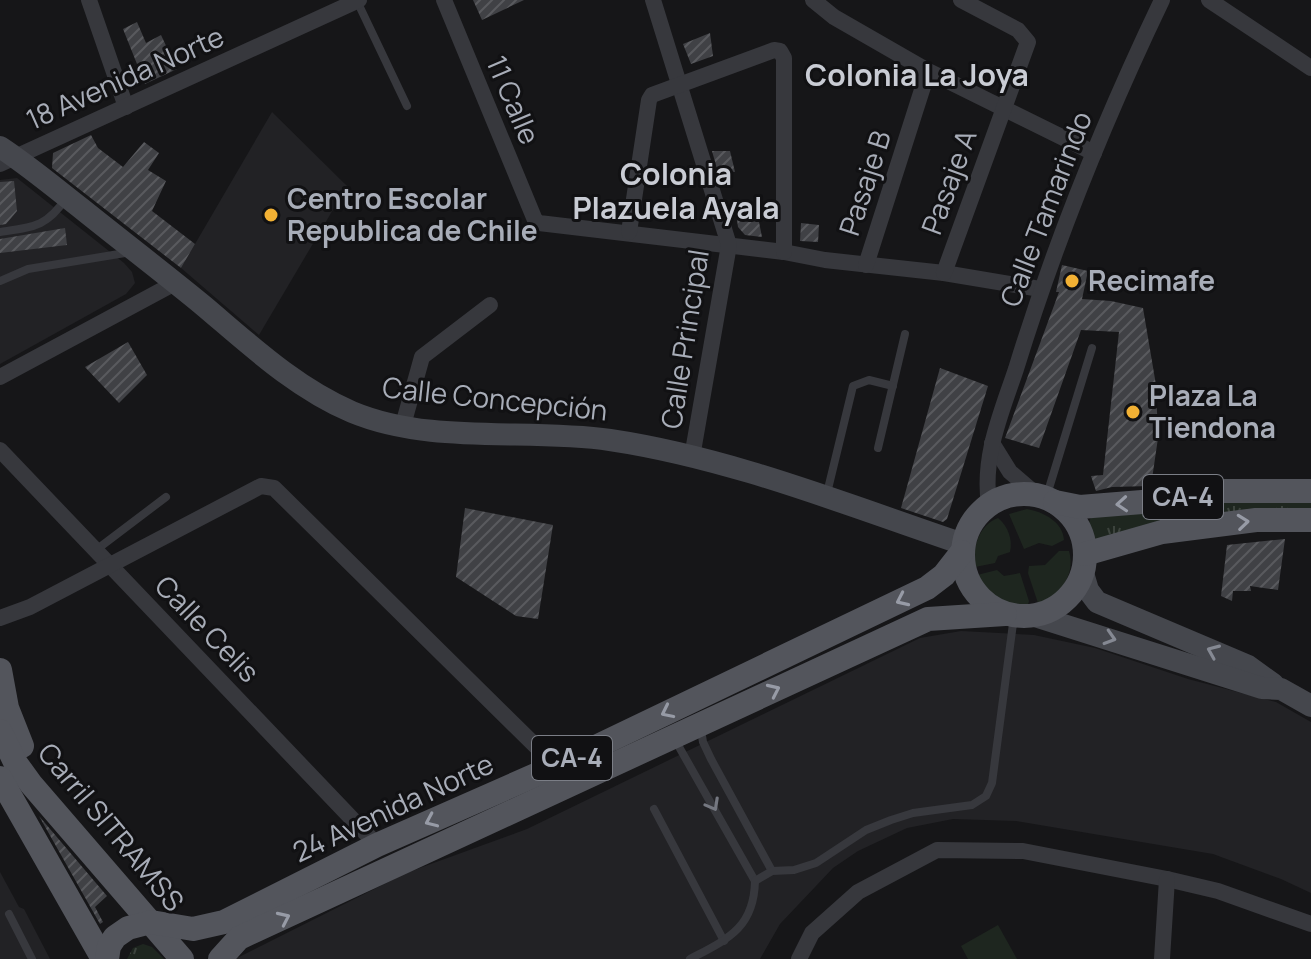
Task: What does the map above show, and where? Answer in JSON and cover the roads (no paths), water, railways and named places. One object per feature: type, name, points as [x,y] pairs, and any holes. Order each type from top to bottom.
[{"type":"main road","name":"CA-4","points":[[962,548],[971,524],[989,505],[1012,495],[1080,507],[1167,500],[1215,491],[1311,491]]},
{"type":"main road","points":[[1046,499],[1077,524],[1084,564]]},
{"type":"main road","name":"CA-4","points":[[1018,615],[1062,604],[1075,590],[1084,564],[1162,532],[1256,520],[1311,520]]},
{"type":"main road","points":[[962,548],[966,576],[975,593],[988,606],[1018,615]]},
{"type":"main road","name":"24 Avenida Norte","points":[[105,959],[115,937],[128,928],[159,923],[193,929],[224,922],[377,845],[556,766],[927,588],[944,575],[962,548]]},
{"type":"main road","name":"24 Avenida Norte","points":[[220,959],[239,938],[928,619],[1018,615]]},
{"type":"main road","points":[[0,670],[7,708],[17,737],[36,772],[159,923],[197,959]]},
{"type":"main road","name":"Carril SITRAMSS","points":[[0,731],[11,775],[105,959]]},
{"type":"main road","points":[[0,758],[11,775],[51,792]]},
{"type":"main road","name":"Carril SITRAMSS","points":[[11,775],[159,923],[182,959]]},
{"type":"main road","points":[[0,807],[88,959]]},
{"type":"street","points":[[89,0],[126,107]]},
{"type":"street","name":"18 Avenida Norte","points":[[5,156],[126,107],[358,0]]},
{"type":"street","name":"11 Calle","points":[[444,0],[535,220],[539,223],[629,232]]},
{"type":"street","name":"Calle Principal","points":[[653,0],[729,245],[692,457]]},
{"type":"street","points":[[813,0],[834,17],[928,71],[1094,153]]},
{"type":"street","name":"Pasaje A","points":[[944,273],[1028,42],[1018,30],[961,0]]},
{"type":"street","name":"Calle Tamarindo","points":[[989,505],[987,461],[1040,289],[1121,85],[1162,0]]},
{"type":"street","points":[[1209,0],[1311,68]]},
{"type":"street","points":[[784,252],[784,58],[780,51],[774,50],[657,91],[649,100],[629,232],[944,273],[1040,289]]},
{"type":"street","name":"Pasaje B","points":[[866,265],[928,71]]},
{"type":"street","name":"Calle Concepción","points":[[5,156],[66,197],[274,365],[322,397],[353,412],[387,423],[452,431],[608,440],[692,457],[743,470],[962,548]]},
{"type":"street","points":[[0,377],[175,283]]},
{"type":"street","points":[[403,425],[422,357],[490,305]]},
{"type":"street","points":[[992,443],[1010,472],[1046,499]]},
{"type":"street","name":"Calle Celis","points":[[0,450],[377,845]]},
{"type":"street","points":[[0,618],[30,607],[261,486],[274,488],[556,766]]},
{"type":"street","points":[[1084,564],[1088,590],[1097,602],[1248,666],[1311,706]]},
{"type":"street","points":[[1018,615],[1262,688],[1281,689]]},
{"type":"street","points":[[799,959],[812,933],[858,892],[937,850],[1023,851],[1167,879],[1218,891],[1311,924]]},
{"type":"street","points":[[1162,959],[1167,879]]},
{"type":"lane","points":[[358,0],[407,106]]},
{"type":"lane","points":[[0,232],[44,223],[55,215],[66,197]]},
{"type":"lane","points":[[0,281],[28,269],[135,251]]},
{"type":"lane","points":[[878,448],[905,334]]},
{"type":"lane","points":[[1046,499],[1092,348]]},
{"type":"lane","points":[[826,498],[853,386],[869,380],[893,386]]},
{"type":"lane","points":[[96,550],[166,497]]},
{"type":"lane","points":[[755,881],[772,871],[794,870],[816,863],[866,830],[891,820],[913,813],[972,805],[986,796],[992,783],[1018,615]]},
{"type":"lane","points":[[700,724],[703,742],[711,759],[772,871]]},
{"type":"lane","points":[[674,738],[755,881],[754,904],[744,924],[724,941],[690,959]]},
{"type":"lane","points":[[654,809],[724,941]]},
{"type":"lane","points":[[9,914],[32,959]]},
{"type":"place","name":"Centro Escolar Republica de Chile","points":[[271,215]]},
{"type":"place","name":"Recimafe","points":[[1072,281]]},
{"type":"place","name":"Plaza La Tiendona","points":[[1133,412]]},
{"type":"district","name":"Colonia La Joya","points":[[917,76]]},
{"type":"district","name":"Colonia Plazuela Ayala","points":[[676,192]]}]
